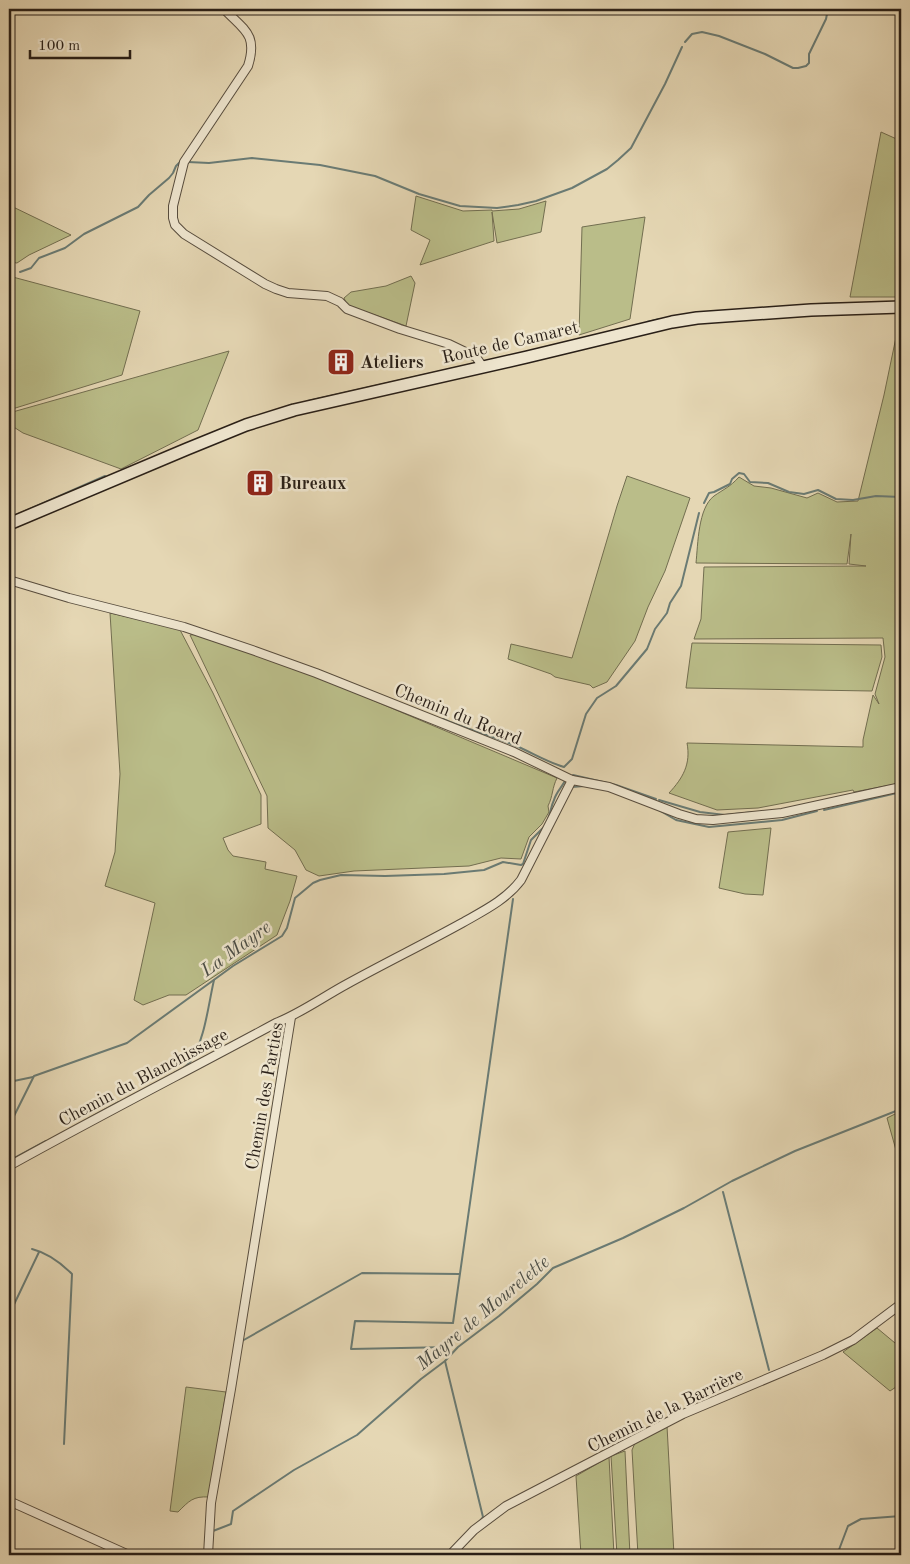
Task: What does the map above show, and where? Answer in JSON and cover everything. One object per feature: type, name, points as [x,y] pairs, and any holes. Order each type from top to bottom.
[{"type":"main road","name":"Route de Camaret","points":[[9,524],[187,449],[270,417],[376,390],[563,349],[649,327],[697,318],[811,310],[901,307]]},
{"type":"street","points":[[224,9],[250,35],[252,48],[250,59],[248,66],[184,162],[173,206],[175,225],[184,234],[265,284],[288,293],[327,296],[340,302],[347,309],[449,344],[476,357],[483,367]]},
{"type":"street","name":"Chemin du Roard","points":[[9,580],[69,598],[184,627],[256,651],[514,752],[572,780],[609,787],[696,819],[713,820],[782,813],[901,787]]},
{"type":"street","name":"Chemin des Parties","points":[[208,1555],[211,1503],[230,1397],[291,1017],[347,984],[443,934],[499,902],[516,887],[572,780]]},
{"type":"street","name":"Chemin du Blanchissage","points":[[9,1166],[93,1119],[291,1017]]},
{"type":"street","name":"Chemin de la Barrière","points":[[450,1555],[474,1530],[506,1506],[683,1414],[823,1355],[853,1340],[901,1304]]},
{"type":"street","points":[[9,1502],[129,1555]]},
{"type":"green space","points":[[881,132],[901,141],[901,297],[850,297]]},
{"type":"green space","points":[[416,196],[463,211],[519,209],[546,201],[541,232],[497,243],[492,212],[494,241],[420,265],[430,240],[411,230]]},
{"type":"green space","points":[[9,205],[71,235],[29,255],[17,263],[9,262]]},
{"type":"green space","points":[[645,217],[630,319],[579,335],[582,227]]},
{"type":"green space","points":[[9,276],[140,311],[122,375],[9,410]]},
{"type":"green space","points":[[411,276],[415,283],[406,326],[347,305],[344,298],[351,292],[386,286]]},
{"type":"green space","points":[[900,318],[901,783],[758,808],[717,810],[669,793],[685,770],[688,758],[687,743],[863,747],[873,695],[879,704],[875,694],[885,657],[883,638],[694,639],[701,619],[704,567],[866,566],[849,564],[851,534],[847,564],[696,563],[697,546],[702,517],[709,502],[739,477],[754,486],[771,488],[807,498],[818,493],[837,502],[858,501],[884,395]]},
{"type":"green space","points":[[229,351],[198,430],[121,469],[23,433],[9,424],[9,413]]},
{"type":"green space","points":[[627,476],[690,498],[665,571],[635,641],[607,682],[593,688],[590,685],[555,677],[508,659],[511,644],[572,658]]},
{"type":"green space","points":[[110,613],[179,628],[213,693],[261,795],[261,824],[223,838],[228,850],[233,856],[266,862],[265,869],[297,876],[277,935],[186,995],[169,995],[143,1005],[134,1000],[155,903],[105,886],[115,852],[120,774]]},
{"type":"green space","points":[[199,634],[306,672],[557,778],[548,806],[549,812],[542,824],[529,837],[521,859],[501,858],[469,866],[354,871],[319,876],[306,870],[295,850],[268,828],[267,796],[190,635]]},
{"type":"green space","points":[[692,643],[881,645],[882,657],[872,691],[686,688]]},
{"type":"green space","points":[[771,828],[763,895],[745,894],[719,888],[728,832]]},
{"type":"green space","points":[[901,1111],[901,1168],[887,1118]]},
{"type":"green space","points":[[877,1328],[901,1348],[901,1386],[899,1385],[890,1391],[843,1352]]},
{"type":"green space","points":[[186,1387],[226,1392],[209,1497],[199,1497],[192,1500],[178,1512],[170,1511]]},
{"type":"green space","points":[[667,1426],[674,1555],[638,1555],[632,1450],[635,1443]]},
{"type":"green space","points":[[625,1451],[630,1555],[617,1555],[611,1456]]},
{"type":"green space","points":[[609,1457],[614,1555],[581,1555],[576,1476]]},
{"type":"waterway","points":[[685,42],[692,34],[702,32],[719,36],[765,54],[793,68],[798,68],[809,63],[809,54],[826,19],[828,9]]},
{"type":"waterway","points":[[188,162],[209,163],[252,158],[320,165],[375,176],[419,194],[460,206],[497,208],[536,201],[572,188],[607,169],[631,148],[665,84],[682,47]]},
{"type":"waterway","points":[[20,272],[31,268],[39,258],[65,248],[84,234],[138,207],[169,178],[181,161]]},
{"type":"waterway","points":[[816,304],[856,303]]},
{"type":"waterway","points":[[647,322],[660,319]]},
{"type":"waterway","points":[[308,401],[459,367]]},
{"type":"waterway","points":[[704,503],[709,493],[730,484],[732,479],[739,473],[744,474],[750,482],[768,483],[789,492],[804,494],[818,490],[836,499],[853,500],[876,496],[901,497]]},
{"type":"waterway","points":[[16,515],[105,476]]},
{"type":"waterway","points":[[443,719],[505,741],[564,767],[572,759],[586,714],[597,698],[616,686],[647,649],[655,629],[667,613],[670,603],[681,586],[699,513]]},
{"type":"waterway","name":"La Mayre","points":[[573,775],[616,785],[656,799]]},
{"type":"waterway","name":"La Mayre","points":[[548,819],[555,797],[566,779]]},
{"type":"waterway","points":[[572,787],[584,786]]},
{"type":"waterway","name":"La Mayre","points":[[824,810],[901,792]]},
{"type":"waterway","name":"La Mayre","points":[[659,800],[700,812],[725,815],[754,812]]},
{"type":"waterway","points":[[657,809],[676,820],[709,827],[782,820],[817,811]]},
{"type":"waterway","name":"La Mayre","points":[[9,1126],[34,1076],[127,1043],[233,966],[282,936],[287,928],[295,898],[313,883],[341,875],[444,874],[484,870],[503,862],[521,865],[531,840],[545,826]]},
{"type":"waterway","points":[[451,1347],[351,1349],[355,1321],[453,1323],[513,899]]},
{"type":"waterway","points":[[174,1073],[190,1062],[199,1044],[214,980]]},
{"type":"waterway","points":[[9,1082],[33,1077]]},
{"type":"waterway","points":[[88,1119],[119,1102]]},
{"type":"waterway","name":"Mayre de Mourelette","points":[[213,1535],[213,1531],[231,1524],[233,1511],[294,1470],[357,1435],[421,1379],[445,1361],[458,1347],[537,1284],[553,1268],[623,1238],[684,1208],[732,1181],[795,1151],[901,1109]]},
{"type":"waterway","points":[[9,1161],[46,1141]]},
{"type":"waterway","points":[[723,1192],[769,1370]]},
{"type":"waterway","points":[[32,1249],[54,1259],[72,1274],[64,1444]]},
{"type":"waterway","points":[[9,1315],[39,1252]]},
{"type":"waterway","points":[[242,1341],[362,1273],[459,1274]]},
{"type":"waterway","points":[[445,1361],[483,1517],[479,1522]]},
{"type":"waterway","points":[[837,1555],[848,1526],[861,1519],[901,1516]]},
{"type":"place","name":"Ateliers","points":[[341,362]]},
{"type":"place","name":"Bureaux","points":[[260,483]]}]
